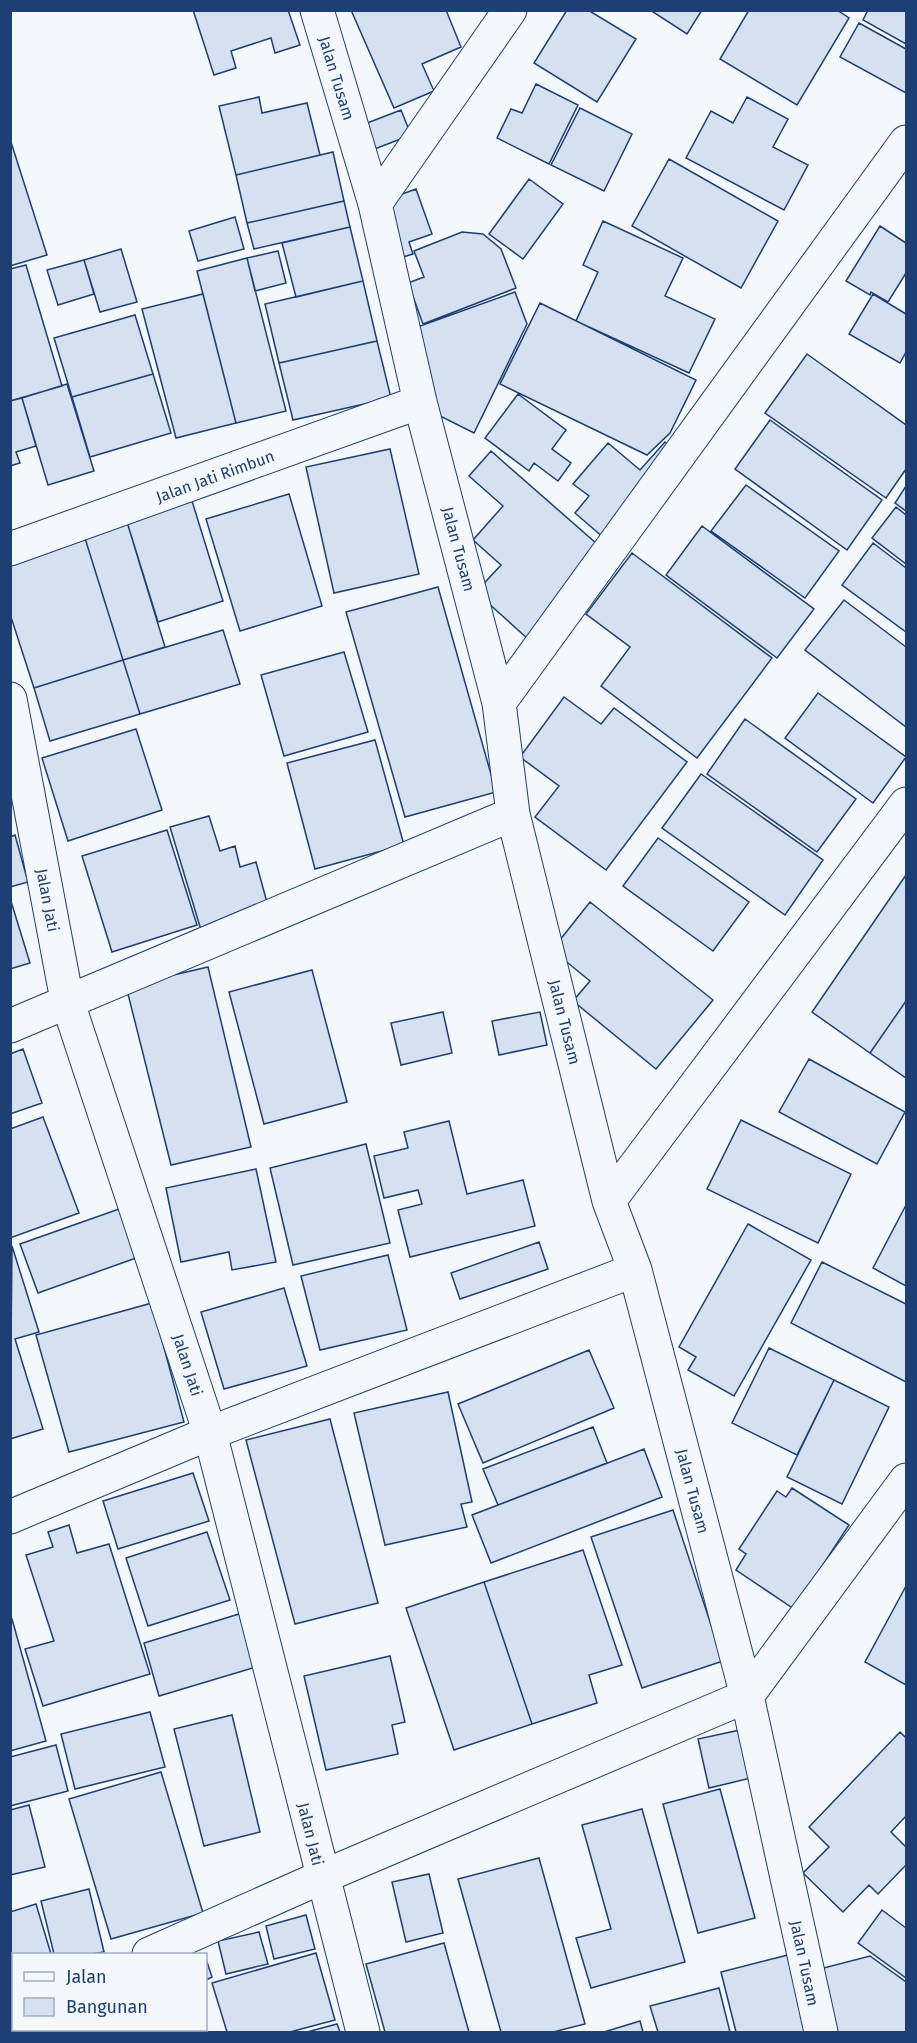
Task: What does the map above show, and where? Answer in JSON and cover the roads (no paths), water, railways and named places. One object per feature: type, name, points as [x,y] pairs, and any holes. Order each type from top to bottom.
[{"type":"street","name":"Jalan Tusam","points":[[317,10],[375,204],[420,402],[499,703],[513,814],[609,1201],[635,1270],[747,1696],[820,2032]]},
{"type":"street","points":[[375,204],[510,10]]},
{"type":"street","points":[[499,703],[906,142]]},
{"type":"street","name":"Jalan Jati Rimbun","points":[[10,549],[420,402]]},
{"type":"street","name":"Jalan Jati","points":[[10,699],[67,1000],[210,1433],[363,2032]]},
{"type":"street","points":[[609,1201],[906,804]]},
{"type":"street","points":[[10,1026],[67,1000],[513,814]]},
{"type":"street","points":[[10,1517],[210,1433],[635,1270]]},
{"type":"street","points":[[151,1953],[322,1877],[747,1696],[906,1480]]}]
